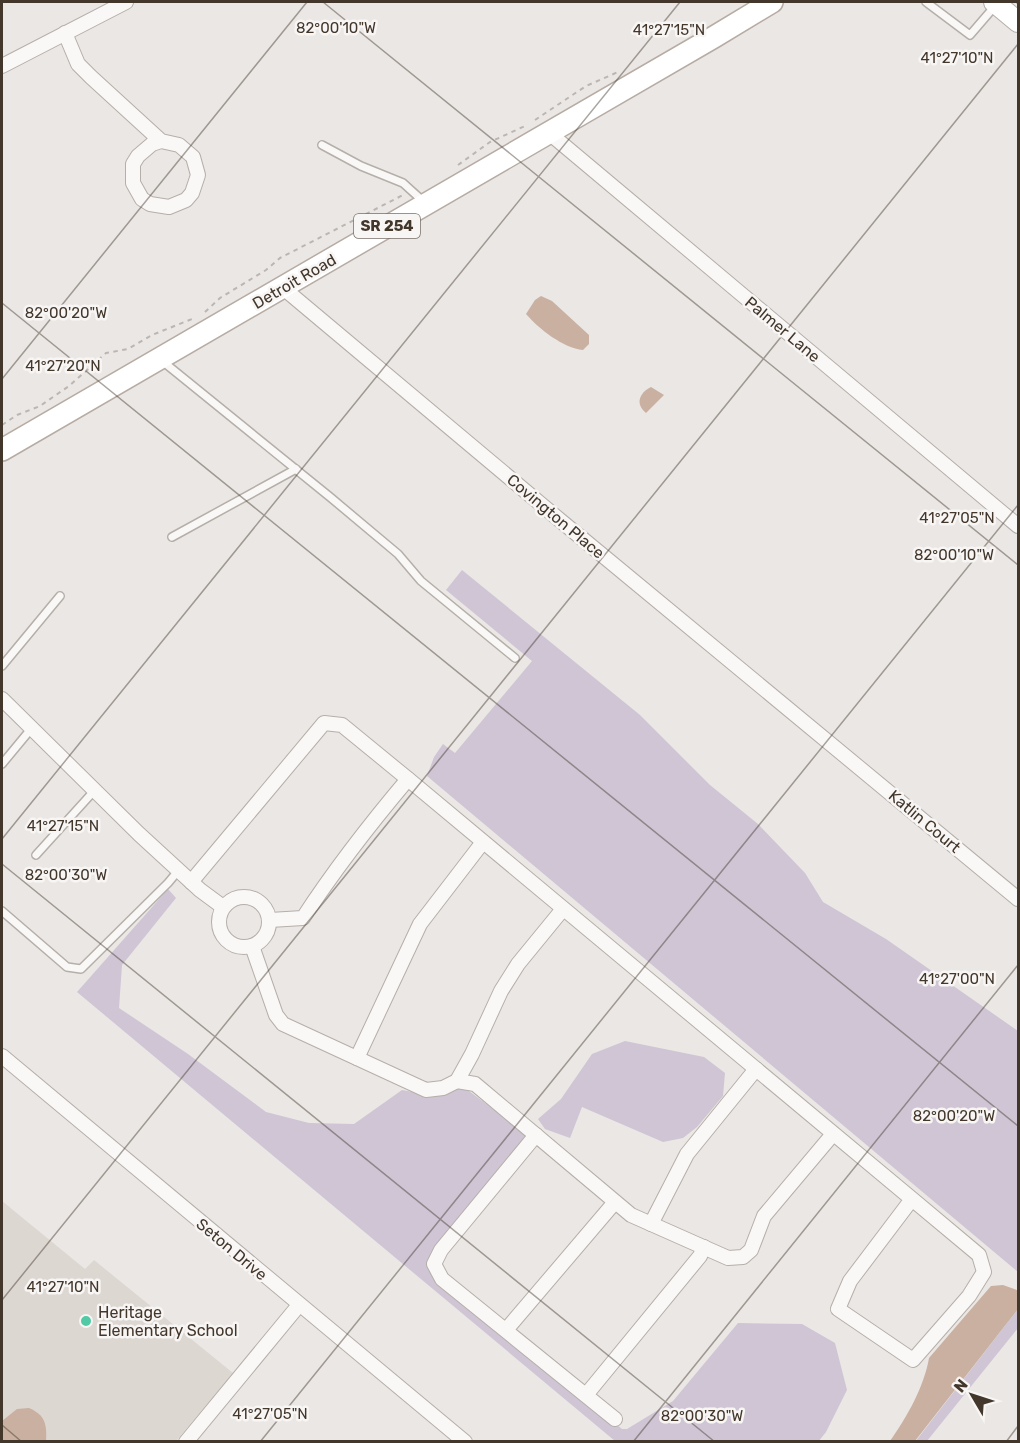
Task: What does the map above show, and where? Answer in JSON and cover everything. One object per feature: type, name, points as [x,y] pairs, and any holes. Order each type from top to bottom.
[{"type":"main road","name":"Detroit Road","points":[[2,450],[282,287],[419,197],[541,126],[714,38],[772,2]]},
{"type":"street","points":[[2,66],[126,2]]},
{"type":"street","points":[[995,3],[1018,22]]},
{"type":"street","points":[[65,33],[78,64],[161,141],[180,145],[193,157],[198,175],[196,184],[186,200],[169,207],[150,204],[136,192],[133,183],[133,164],[138,156],[152,144],[161,141]]},
{"type":"street","name":"Palmer Lane","points":[[541,126],[1018,526]]},
{"type":"street","name":"Covington Place","points":[[282,287],[831,743]]},
{"type":"street","points":[[2,699],[94,791],[191,882],[223,907]]},
{"type":"street","points":[[191,882],[324,723],[342,725],[408,779],[563,909],[756,1069],[833,1134],[912,1199],[979,1255],[984,1272],[969,1296],[913,1360],[838,1309],[850,1281],[912,1199]]},
{"type":"street","name":"Katlin Court","points":[[831,743],[1018,898]]},
{"type":"street","points":[[270,920],[303,918],[367,827],[408,779]]},
{"type":"street","points":[[357,1058],[420,924],[483,842]]},
{"type":"street","points":[[243,896],[256,899],[265,907],[270,920],[265,936],[252,946],[243,948],[225,938],[219,924],[223,907],[233,898],[243,896]]},
{"type":"street","points":[[252,946],[276,1015],[283,1024],[426,1090],[444,1088],[458,1081],[501,991],[518,964],[563,909]]},
{"type":"street","name":"Seton Drive","points":[[2,1056],[465,1442]]},
{"type":"street","points":[[651,1224],[687,1154],[756,1069]]},
{"type":"street","points":[[458,1081],[475,1084],[631,1215],[728,1258],[743,1257],[751,1251],[764,1216],[833,1134]]},
{"type":"street","points":[[536,1135],[441,1250],[434,1264],[442,1279],[615,1419]]},
{"type":"street","points":[[506,1330],[615,1202]]},
{"type":"street","points":[[586,1395],[700,1256],[704,1247]]},
{"type":"street","points":[[186,1442],[299,1305]]},
{"type":"lane","points":[[926,2],[970,34],[995,3]]},
{"type":"lane","points":[[322,145],[361,166],[403,183],[419,197]]},
{"type":"lane","points":[[159,358],[398,554],[421,581],[515,658]]},
{"type":"lane","points":[[172,537],[296,469]]},
{"type":"lane","points":[[2,666],[60,596]]},
{"type":"lane","points":[[2,764],[31,729]]},
{"type":"lane","points":[[36,855],[94,791]]},
{"type":"lane","points":[[2,911],[67,967],[81,969],[168,883],[178,870]]},
{"type":"path","points":[[541,126],[586,86],[621,71]]},
{"type":"path","points":[[453,168],[490,142],[526,126]]},
{"type":"path","points":[[202,314],[220,297],[266,270],[280,258],[419,197]]},
{"type":"path","points":[[2,425],[40,406],[69,386],[106,353],[128,349],[152,335],[192,319]]},
{"type":"shaded area","points":[[541,296],[552,301],[589,335],[589,344],[583,350],[567,346],[552,337],[526,314],[535,300]]},
{"type":"shaded area","points":[[651,387],[664,395],[646,413],[640,406],[640,399],[641,395]]},
{"type":"shaded area","points":[[462,570],[640,715],[710,785],[758,824],[805,873],[823,902],[886,939],[1018,1031],[1018,1272],[427,776],[434,757],[443,744],[455,753],[532,661],[446,590]]},
{"type":"shaded area","points":[[168,889],[176,898],[122,965],[119,1008],[188,1054],[266,1112],[309,1123],[354,1124],[402,1090],[424,1094],[465,1088],[529,1136],[429,1263],[482,1316],[622,1429],[627,1429],[673,1401],[738,1323],[802,1324],[835,1343],[847,1390],[826,1432],[818,1442],[615,1441],[77,992]]},
{"type":"shaded area","points":[[625,1041],[704,1057],[725,1073],[723,1096],[697,1127],[683,1138],[663,1142],[582,1107],[570,1138],[545,1129],[538,1119],[561,1099],[592,1054]]},
{"type":"shaded area","name":"Heritage Elementary School","points":[[2,1201],[85,1269],[94,1260],[233,1373],[176,1441],[2,1441]]},
{"type":"shaded area","points":[[1003,1285],[1017,1290],[1018,1309],[915,1441],[890,1441],[914,1401],[929,1358],[991,1286]]},
{"type":"shaded area","points":[[1018,1309],[1018,1328],[927,1441],[915,1442]]},
{"type":"shaded area","points":[[29,1408],[42,1417],[46,1430],[46,1441],[2,1441],[2,1421],[17,1409]]},
{"type":"place","name":"Heritage Elementary School","points":[[86,1321]]}]
